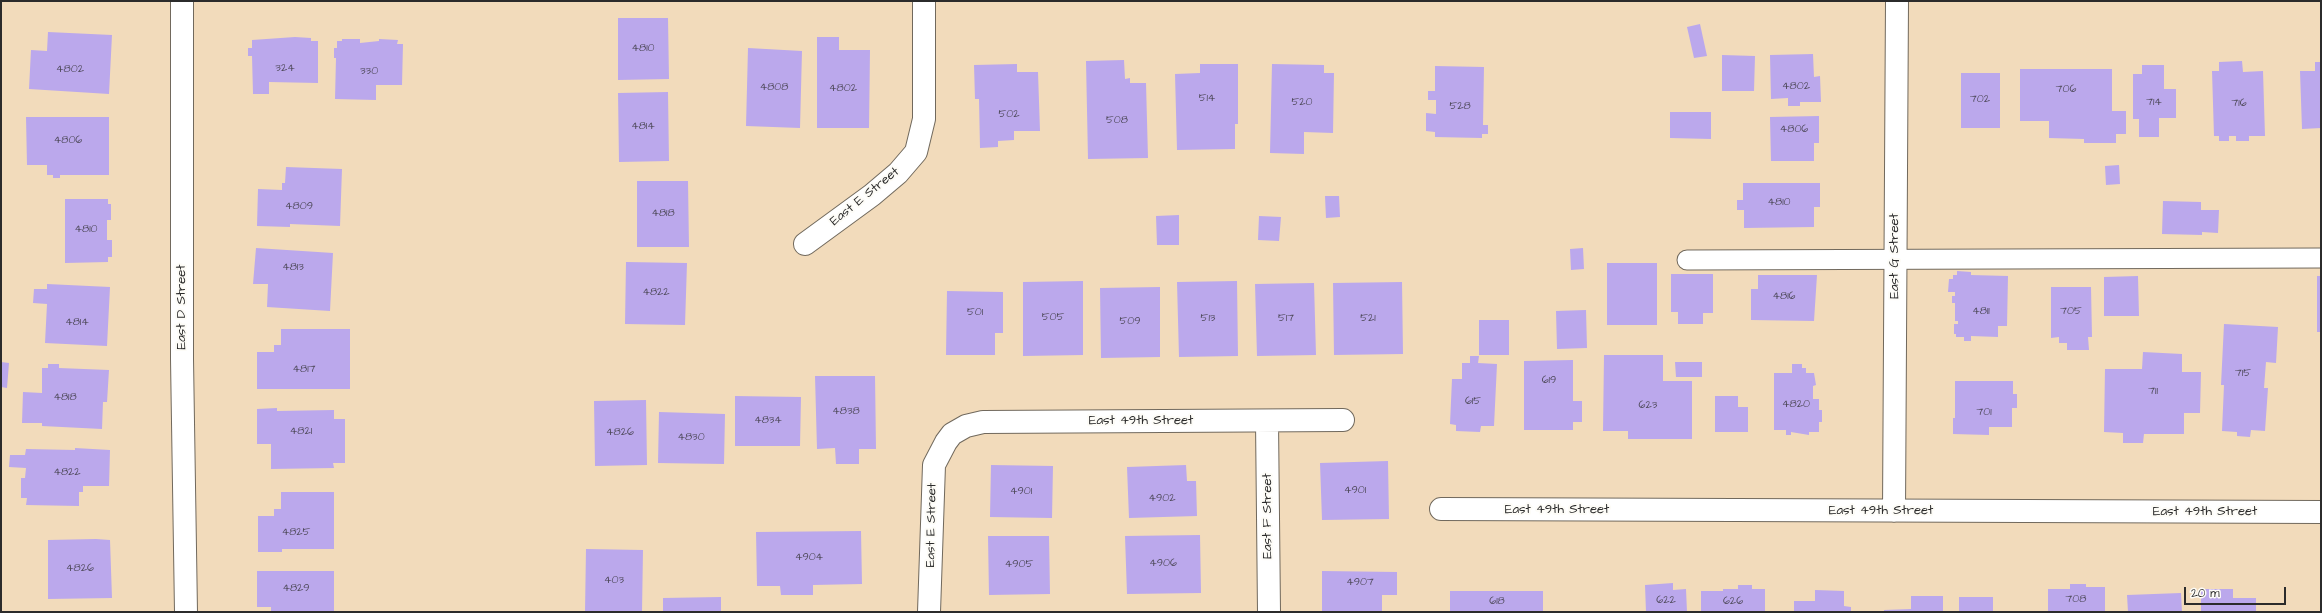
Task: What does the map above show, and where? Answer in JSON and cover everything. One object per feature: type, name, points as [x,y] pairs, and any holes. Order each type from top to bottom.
[{"type":"street","name":"East D Street","points":[[182,1],[182,359],[186,612]]},
{"type":"street","name":"East E Street","points":[[804,244],[872,195],[898,173],[916,152],[924,119],[924,1]]},
{"type":"street","name":"East G Street","points":[[1894,511],[1897,1]]},
{"type":"street","name":"East 49th Street","points":[[946,442],[952,434],[966,426],[983,422],[1343,420]]},
{"type":"street","name":"East F Street","points":[[1267,421],[1268,612]]},
{"type":"street","name":"East E Street","points":[[930,612],[933,474],[937,457],[946,442]]},
{"type":"street","name":"East 49th Street","points":[[1441,509],[2321,512]]},
{"type":"lane","points":[[1687,260],[2321,258]]},
{"type":"building","points":[[618,18],[668,18],[669,79],[618,80]]},
{"type":"building","points":[[1700,24],[1707,56],[1694,58],[1687,27]]},
{"type":"building","points":[[48,32],[112,35],[109,94],[29,89],[31,50],[47,51]]},
{"type":"building","points":[[295,37],[311,38],[311,41],[318,41],[318,83],[269,82],[269,94],[253,94],[252,56],[248,56],[248,48],[252,48],[252,40]]},
{"type":"building","points":[[817,37],[839,37],[839,50],[870,50],[869,128],[817,128]]},
{"type":"building","points":[[342,39],[360,39],[360,43],[379,41],[379,39],[398,40],[397,44],[403,44],[402,85],[376,85],[376,100],[335,99],[336,58],[334,58],[334,48],[337,48],[337,41],[342,41]]},
{"type":"building","points":[[748,48],[802,51],[800,128],[746,126]]},
{"type":"building","points":[[1813,54],[1814,77],[1820,76],[1821,102],[1800,102],[1800,106],[1788,106],[1788,98],[1771,99],[1770,55]]},
{"type":"building","points":[[1722,55],[1755,56],[1754,91],[1722,91]]},
{"type":"building","points":[[1124,60],[1125,79],[1130,78],[1130,83],[1146,83],[1148,158],[1088,159],[1086,61]]},
{"type":"building","points":[[2242,61],[2243,72],[2263,71],[2265,136],[2249,136],[2249,141],[2236,141],[2236,136],[2229,136],[2229,141],[2219,141],[2219,136],[2214,136],[2212,71],[2219,71],[2219,62]]},
{"type":"building","points":[[2315,62],[2321,62],[2321,128],[2302,129],[2300,71],[2315,71]]},
{"type":"building","points":[[1017,64],[1017,72],[1038,72],[1040,131],[1014,131],[1014,140],[998,141],[998,147],[980,148],[979,99],[975,99],[974,65]]},
{"type":"building","points":[[1200,64],[1238,64],[1238,124],[1235,124],[1235,149],[1177,150],[1175,74],[1200,73]]},
{"type":"building","points":[[1272,64],[1324,65],[1324,73],[1334,73],[1333,133],[1304,132],[1304,154],[1270,153]]},
{"type":"building","points":[[2142,65],[2164,65],[2164,89],[2176,89],[2176,118],[2159,118],[2159,137],[2139,137],[2139,119],[2133,119],[2133,74],[2142,74]]},
{"type":"building","points":[[1435,66],[1484,67],[1483,125],[1488,125],[1488,134],[1482,134],[1482,138],[1435,137],[1435,132],[1426,131],[1426,113],[1436,114],[1436,100],[1428,100],[1428,91],[1435,91]]},
{"type":"building","points":[[2020,69],[2112,69],[2112,111],[2126,111],[2126,134],[2116,134],[2116,143],[2084,143],[2084,139],[2049,138],[2049,121],[2020,121]]},
{"type":"building","points":[[1961,73],[2000,73],[2000,128],[1961,128]]},
{"type":"building","points":[[668,92],[669,161],[619,162],[618,93]]},
{"type":"building","points":[[1670,112],[1711,112],[1711,139],[1670,138]]},
{"type":"building","points":[[1819,116],[1819,143],[1814,143],[1814,161],[1771,161],[1770,117]]},
{"type":"building","points":[[26,117],[109,117],[109,175],[60,175],[60,178],[53,178],[53,175],[47,175],[47,165],[27,165]]},
{"type":"building","points":[[2119,165],[2120,184],[2106,185],[2105,166]]},
{"type":"building","points":[[286,167],[342,169],[340,226],[290,224],[290,227],[257,226],[258,189],[282,190],[282,183],[285,183]]},
{"type":"building","points":[[637,181],[688,181],[689,247],[637,247]]},
{"type":"building","points":[[1743,183],[1820,183],[1820,207],[1814,207],[1814,227],[1744,228],[1744,210],[1737,210],[1737,200],[1743,200]]},
{"type":"building","points":[[1325,196],[1339,196],[1340,217],[1326,218]]},
{"type":"building","points":[[65,199],[108,199],[108,204],[111,204],[111,220],[107,220],[107,240],[112,240],[112,257],[108,257],[108,262],[65,263]]},
{"type":"building","points":[[2163,201],[2201,202],[2201,210],[2219,210],[2218,233],[2202,232],[2202,235],[2162,234]]},
{"type":"building","points":[[1179,215],[1179,245],[1157,245],[1156,216]]},
{"type":"building","points":[[1259,216],[1281,217],[1279,241],[1258,240]]},
{"type":"building","points":[[256,248],[333,253],[330,311],[267,307],[268,284],[253,284]]},
{"type":"building","points":[[1583,248],[1584,269],[1571,270],[1570,249]]},
{"type":"building","points":[[626,262],[687,263],[685,325],[625,324]]},
{"type":"building","points":[[1607,263],[1657,263],[1657,325],[1607,325]]},
{"type":"building","points":[[1957,271],[1971,272],[1971,275],[2008,276],[2007,326],[1998,326],[1998,337],[1971,336],[1971,341],[1964,341],[1964,337],[1956,337],[1956,334],[1954,334],[1954,324],[1958,324],[1958,321],[1955,321],[1955,303],[1952,303],[1952,296],[1955,296],[1955,292],[1948,292],[1949,279],[1953,279],[1953,275],[1957,275]]},
{"type":"building","points":[[1671,274],[1713,274],[1713,313],[1703,313],[1703,324],[1678,324],[1678,312],[1671,312]]},
{"type":"building","points":[[1758,275],[1817,275],[1814,321],[1751,320],[1751,289],[1758,289]]},
{"type":"building","points":[[2138,276],[2139,316],[2104,316],[2104,277]]},
{"type":"building","points":[[2317,276],[2321,276],[2321,332],[2317,332]]},
{"type":"building","points":[[1083,281],[1083,355],[1023,356],[1023,282]]},
{"type":"building","points":[[1237,281],[1238,356],[1179,357],[1177,282]]},
{"type":"building","points":[[1402,282],[1403,354],[1334,355],[1333,283]]},
{"type":"building","points":[[1314,283],[1316,355],[1257,356],[1255,284]]},
{"type":"building","points":[[47,284],[110,287],[107,346],[45,343],[47,304],[33,303],[34,289],[47,289]]},
{"type":"building","points":[[1160,287],[1160,357],[1101,358],[1100,288]]},
{"type":"building","points":[[2051,287],[2091,287],[2092,337],[2088,337],[2089,350],[2067,350],[2067,343],[2059,343],[2059,337],[2051,338]]},
{"type":"building","points":[[947,291],[1003,292],[1003,333],[995,333],[995,355],[946,355]]},
{"type":"building","points":[[1586,310],[1587,348],[1557,349],[1556,311]]},
{"type":"building","points":[[1479,320],[1509,320],[1509,355],[1479,355]]},
{"type":"building","points":[[2224,324],[2278,327],[2276,363],[2266,362],[2264,388],[2268,388],[2265,431],[2251,430],[2250,437],[2237,436],[2237,432],[2222,431],[2224,385],[2221,385]]},
{"type":"building","points":[[281,329],[350,329],[350,389],[257,389],[257,352],[274,352],[274,345],[281,345]]},
{"type":"building","points":[[2143,352],[2182,354],[2182,372],[2201,372],[2200,413],[2184,413],[2184,434],[2144,434],[2143,443],[2123,443],[2123,433],[2104,432],[2105,369],[2142,369]]},
{"type":"building","points":[[1604,355],[1663,355],[1663,381],[1692,381],[1692,439],[1628,439],[1628,431],[1603,431]]},
{"type":"building","points":[[1470,356],[1479,356],[1478,363],[1497,364],[1494,426],[1481,426],[1480,432],[1456,431],[1456,425],[1450,424],[1452,379],[1462,379],[1462,363],[1470,363]]},
{"type":"building","points":[[1573,360],[1573,401],[1582,401],[1582,422],[1573,422],[1573,430],[1524,430],[1524,361]]},
{"type":"building","points":[[1,362],[9,363],[7,388],[1,387]]},
{"type":"building","points":[[1675,362],[1702,362],[1702,377],[1676,377]]},
{"type":"building","points":[[48,364],[59,364],[59,368],[109,370],[107,402],[103,402],[102,429],[42,426],[42,423],[22,423],[23,392],[42,393],[42,368],[48,368]]},
{"type":"building","points":[[1792,364],[1802,364],[1802,368],[1806,368],[1806,373],[1814,373],[1816,385],[1813,386],[1813,399],[1819,399],[1819,410],[1822,410],[1822,422],[1819,422],[1819,432],[1809,432],[1809,435],[1791,432],[1791,435],[1786,435],[1786,430],[1774,430],[1774,373],[1792,373]]},
{"type":"building","points":[[815,376],[875,376],[876,449],[859,449],[859,464],[836,464],[835,448],[817,449]]},
{"type":"building","points":[[1955,381],[2013,381],[2013,394],[2017,394],[2017,408],[2012,408],[2012,427],[1989,427],[1989,435],[1953,434],[1953,418],[1955,418]]},
{"type":"building","points":[[735,396],[801,397],[800,446],[735,446]]},
{"type":"building","points":[[1715,396],[1738,396],[1738,407],[1748,407],[1748,432],[1715,432]]},
{"type":"building","points":[[646,400],[647,465],[595,466],[594,401]]},
{"type":"building","points":[[277,408],[277,411],[334,410],[334,419],[345,419],[345,463],[333,463],[334,468],[271,469],[271,444],[257,444],[257,409]]},
{"type":"building","points":[[659,412],[725,414],[724,464],[658,463]]},
{"type":"building","points":[[75,448],[110,450],[109,486],[83,486],[83,492],[79,492],[79,506],[26,505],[27,498],[21,498],[21,478],[25,478],[26,468],[9,467],[10,455],[25,455],[26,449],[75,450]]},
{"type":"building","points":[[1388,461],[1389,519],[1322,520],[1320,463]]},
{"type":"building","points":[[991,465],[1053,466],[1052,518],[990,517]]},
{"type":"building","points":[[1186,465],[1187,481],[1196,481],[1197,516],[1129,518],[1127,467]]},
{"type":"building","points":[[281,492],[334,492],[334,549],[282,549],[282,552],[258,552],[258,516],[274,516],[274,509],[281,509]]},
{"type":"building","points":[[861,531],[862,584],[813,585],[813,595],[781,595],[780,586],[757,586],[756,532]]},
{"type":"building","points":[[1200,535],[1201,593],[1127,594],[1125,536]]},
{"type":"building","points":[[988,536],[1049,536],[1050,594],[989,595]]},
{"type":"building","points":[[48,540],[110,540],[112,598],[48,599]]},
{"type":"building","points":[[586,549],[643,550],[642,612],[585,612]]},
{"type":"building","points":[[257,571],[334,571],[334,612],[271,612],[271,607],[257,607]]},
{"type":"building","points":[[1322,571],[1397,572],[1397,595],[1382,595],[1382,612],[1322,612]]},
{"type":"building","points":[[1673,583],[1673,590],[1686,589],[1687,612],[1646,612],[1645,585]]},
{"type":"building","points":[[2070,584],[2086,584],[2086,587],[2105,587],[2105,612],[2048,612],[2048,589],[2070,589]]},
{"type":"building","points":[[1738,585],[1752,585],[1752,589],[1765,589],[1765,612],[1701,612],[1701,591],[1738,589]]},
{"type":"building","points":[[2201,589],[2233,589],[2233,598],[2256,598],[2256,612],[2201,612]]},
{"type":"building","points":[[1815,590],[1844,591],[1844,606],[1851,607],[1851,612],[1794,612],[1794,601],[1815,601]]},
{"type":"building","points":[[1450,591],[1543,591],[1543,612],[1450,612]]},
{"type":"building","points":[[2181,593],[2182,612],[2128,612],[2127,595]]},
{"type":"building","points":[[1911,596],[1943,596],[1943,612],[1884,612],[1884,610],[1911,609]]},
{"type":"building","points":[[721,597],[721,612],[663,612],[663,598]]},
{"type":"building","points":[[1959,597],[1993,597],[1993,612],[1959,612]]}]
